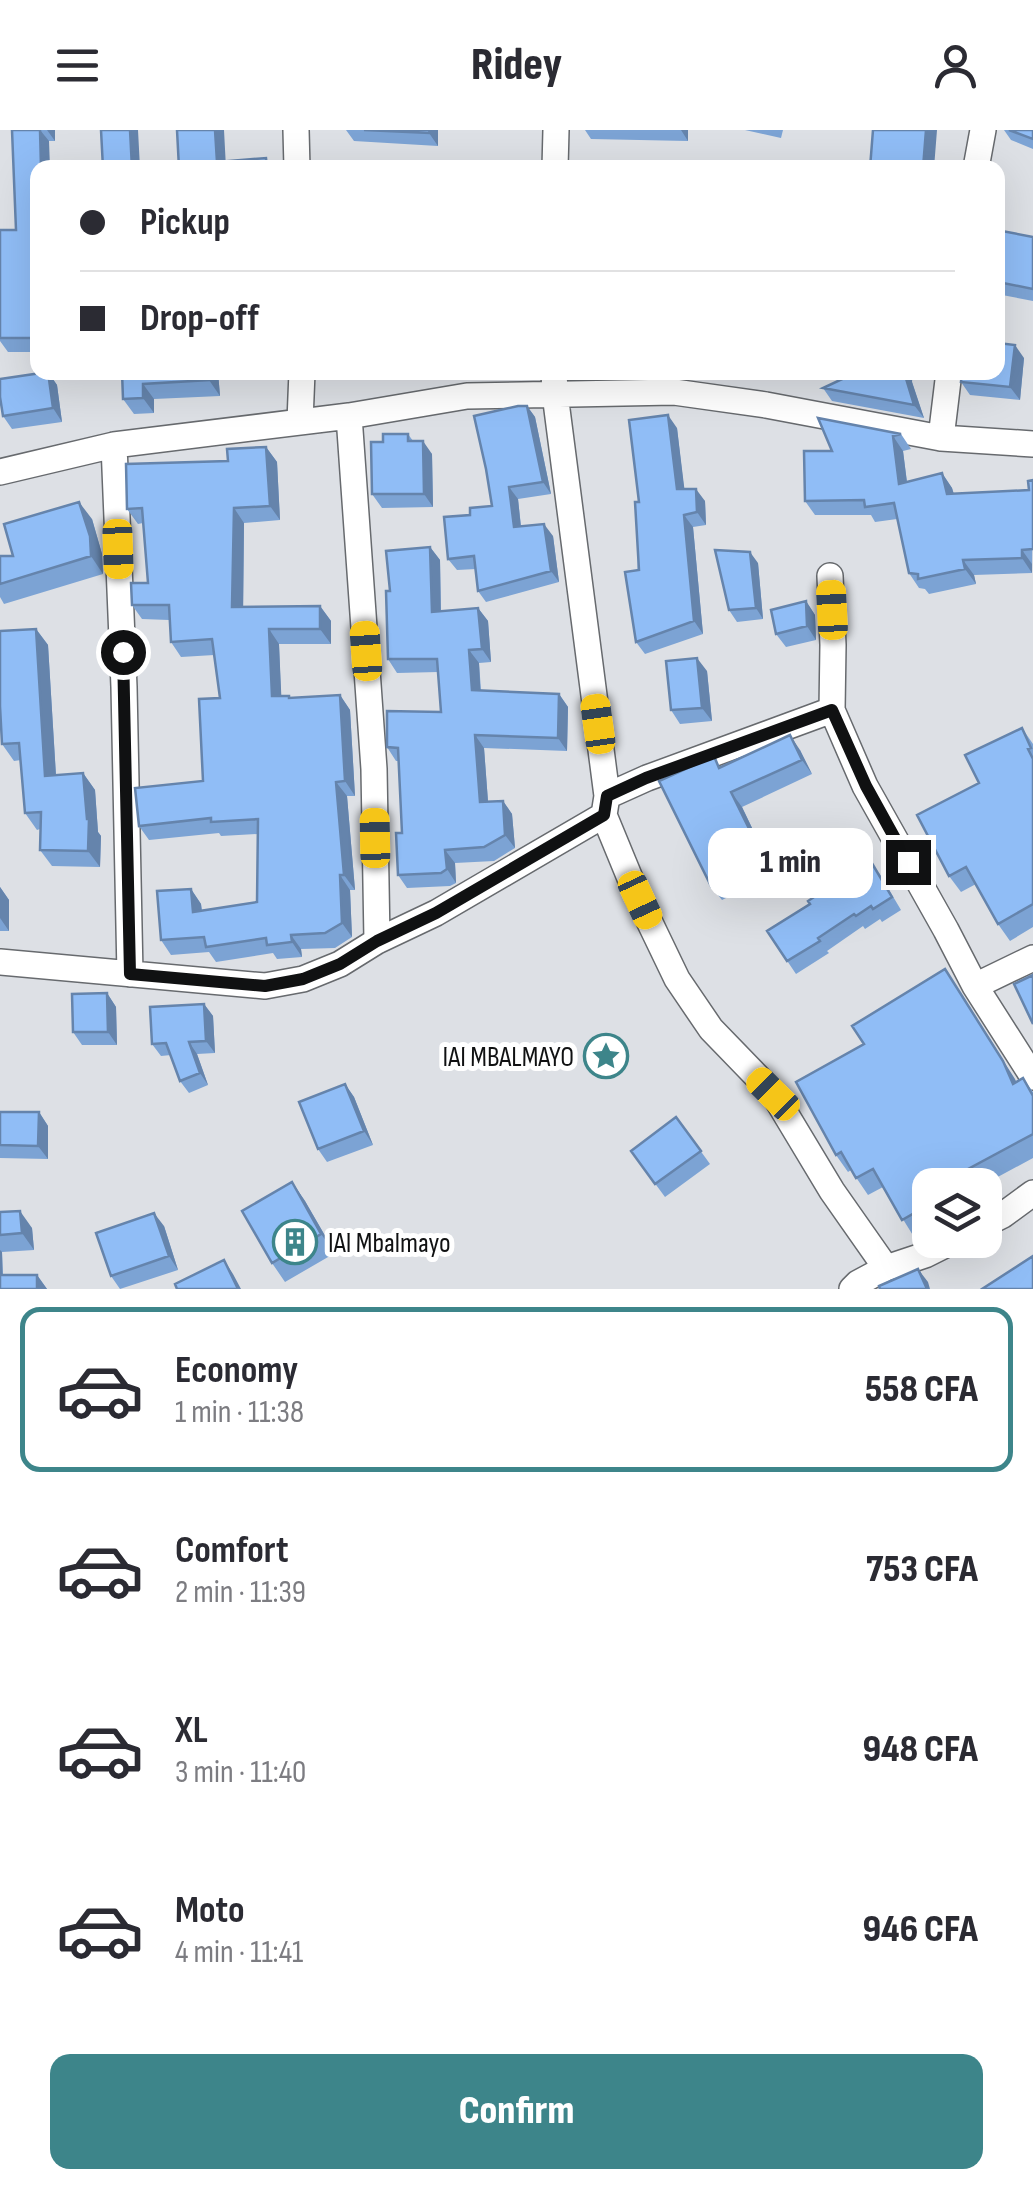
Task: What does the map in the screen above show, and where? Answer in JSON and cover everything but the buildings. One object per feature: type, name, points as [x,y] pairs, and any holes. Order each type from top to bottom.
[{"type":"street","points":[[296,130],[297,160]]},
{"type":"street","points":[[555,160],[556,130]]},
{"type":"street","points":[[977,160],[983,130]]},
{"type":"street","points":[[300,421],[302,380]]},
{"type":"street","points":[[941,438],[947,380]]},
{"type":"street","points":[[554,383],[606,806],[640,900],[677,979],[711,1028],[773,1094],[886,1268]]},
{"type":"street","points":[[0,472],[114,445],[349,416],[554,383],[674,392],[941,438],[1033,444]]},
{"type":"street","points":[[349,416],[374,769],[377,941]]},
{"type":"street","points":[[114,445],[130,974]]},
{"type":"street","points":[[830,576],[832,710],[866,786],[975,986],[1033,1077]]},
{"type":"street","points":[[0,962],[265,986],[303,979],[340,964],[436,913],[646,778],[832,710]]},
{"type":"street","points":[[975,986],[1033,958]]},
{"type":"street","points":[[1002,1213],[1033,1194]]},
{"type":"street","points":[[852,1289],[886,1268],[917,1258]]},
{"type":"place","name":"IAI MBALMAYO","points":[[606,1056]]},
{"type":"place","name":"IAI Mbalmayo","points":[[295,1242]]},
{"type":"route","points":[[123,652],[130,974],[265,986],[303,979],[340,964],[436,913],[604,815],[607,796],[832,710],[866,786],[908,862]]}]
